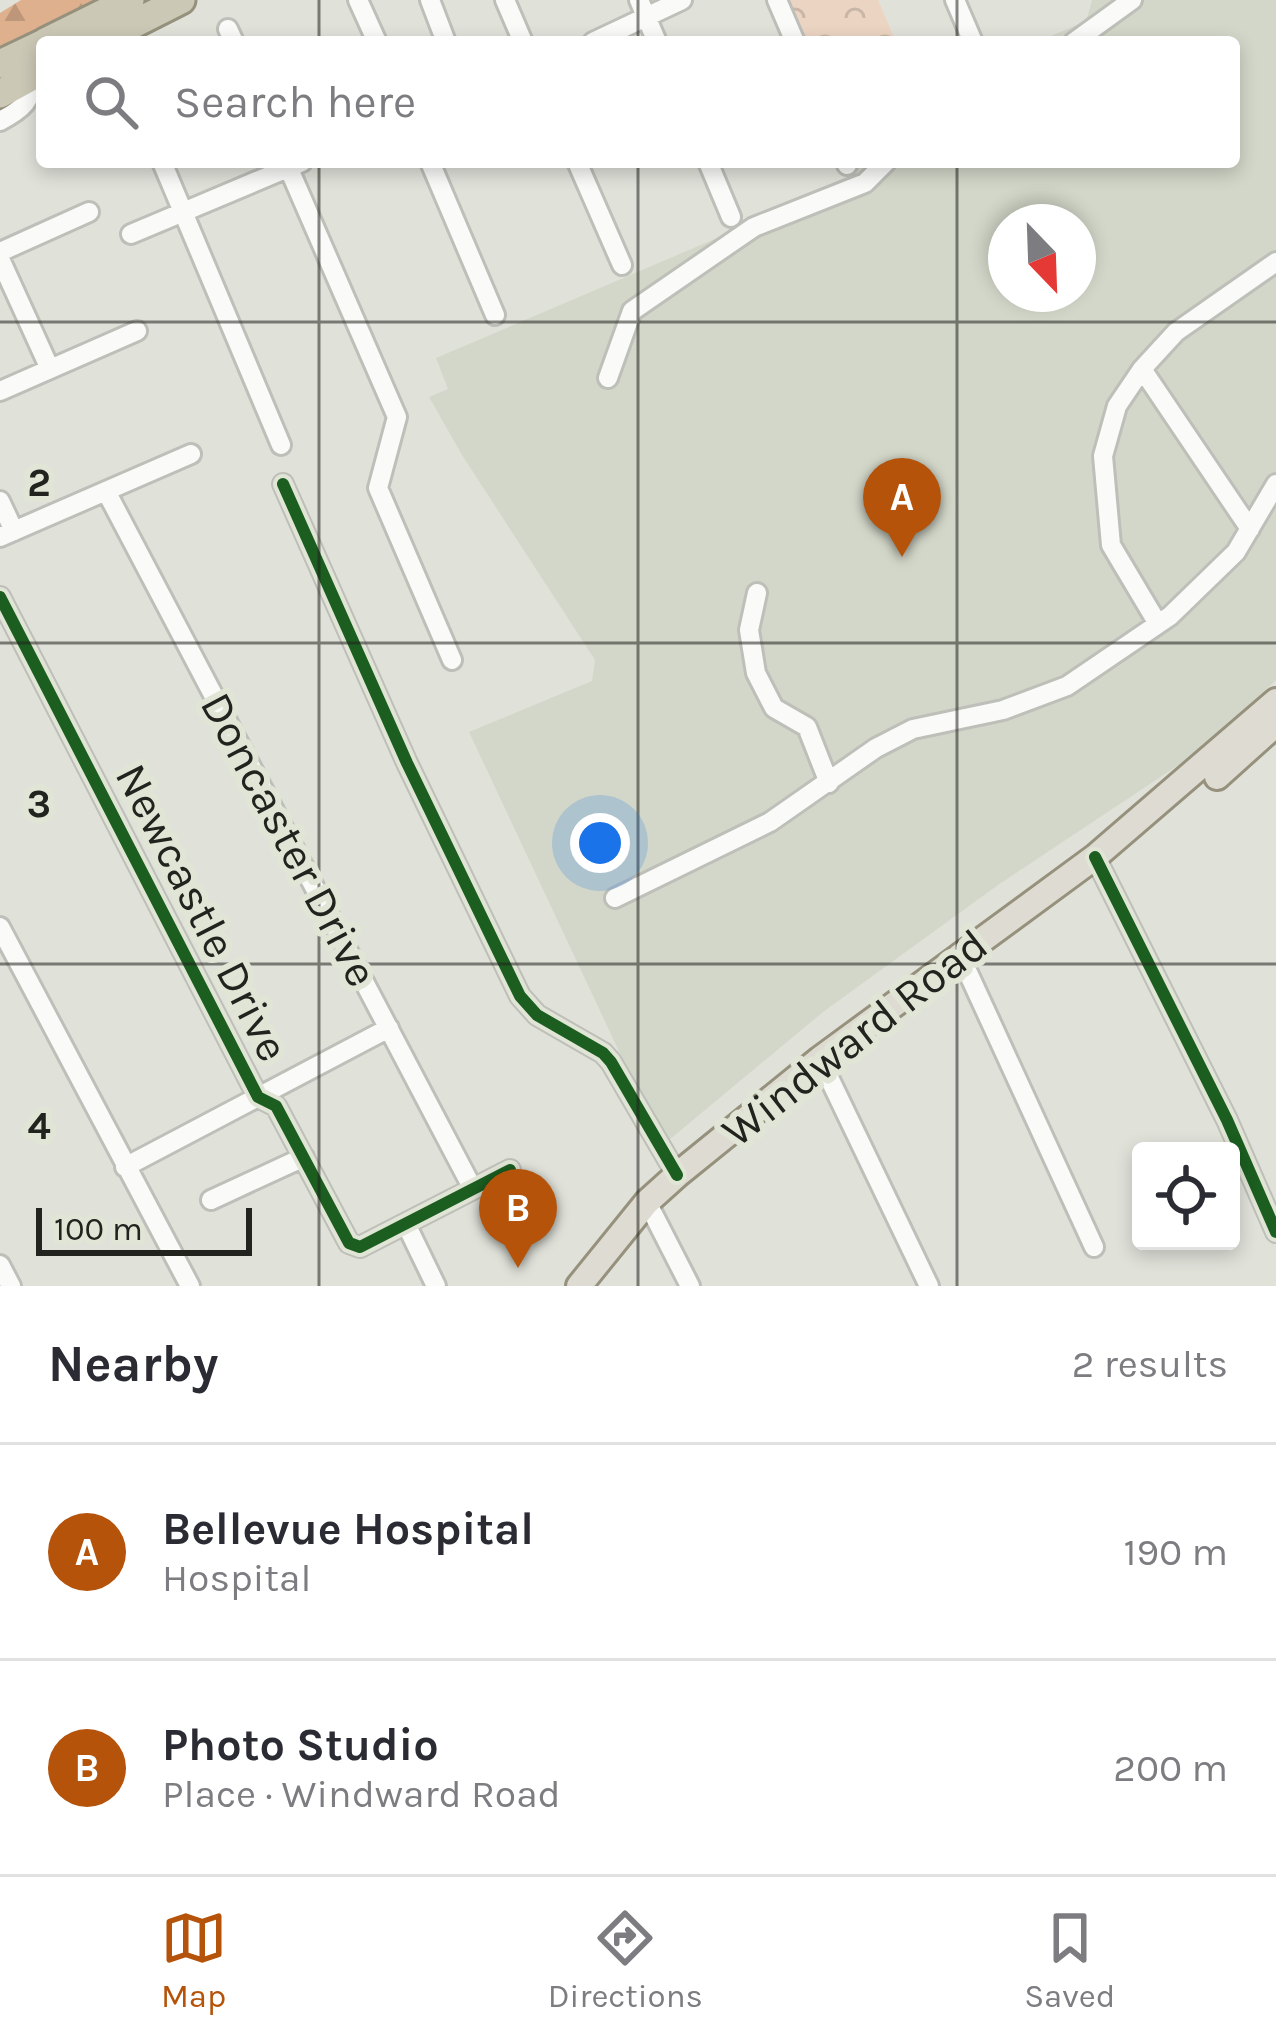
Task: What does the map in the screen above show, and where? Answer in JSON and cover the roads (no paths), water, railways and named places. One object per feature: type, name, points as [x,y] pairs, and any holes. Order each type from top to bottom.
[{"type":"highway","points":[[58,36],[130,0]]},
{"type":"highway","points":[[110,36],[181,0]]},
{"type":"highway","points":[[0,64],[36,47]]},
{"type":"highway","points":[[0,94],[36,74]]},
{"type":"main road","name":"Windward Road","points":[[578,1286],[647,1202],[677,1175],[959,953],[1095,857],[1276,701]]},
{"type":"main road","name":"Windward Road","points":[[1095,857],[1142,835],[1276,724]]},
{"type":"street","points":[[358,0],[374,36]]},
{"type":"street","points":[[430,0],[444,36]]},
{"type":"street","points":[[505,0],[520,36]]},
{"type":"street","points":[[602,36],[643,9],[682,0]]},
{"type":"street","points":[[777,0],[792,36]]},
{"type":"street","points":[[955,0],[970,36]]},
{"type":"street","points":[[1082,36],[1132,0]]},
{"type":"street","points":[[0,121],[21,110],[36,80]]},
{"type":"street","points":[[165,168],[281,445]]},
{"type":"street","points":[[131,234],[283,168]]},
{"type":"street","points":[[294,168],[397,416],[378,488],[452,660]]},
{"type":"street","points":[[433,168],[495,315]]},
{"type":"street","points":[[580,168],[622,265]]},
{"type":"street","points":[[711,168],[731,217]]},
{"type":"street","points":[[608,378],[632,311],[754,227],[865,183],[880,168]]},
{"type":"street","points":[[50,369],[0,255],[88,212]]},
{"type":"street","points":[[1158,624],[1112,545],[1103,456],[1118,406],[1142,369],[1176,332],[1276,262]]},
{"type":"street","points":[[0,391],[136,332]]},
{"type":"street","points":[[1142,369],[1250,529]]},
{"type":"street","points":[[0,501],[7,534],[191,454]]},
{"type":"street","points":[[283,484],[380,704],[520,996],[537,1015],[611,1062],[677,1175]]},
{"type":"street","points":[[615,898],[770,822],[876,748],[913,729],[1003,710],[1067,686],[1158,624],[1236,552],[1276,484]]},
{"type":"street","name":"Doncaster Drive","points":[[106,490],[473,1189]]},
{"type":"street","points":[[758,593],[749,630],[756,673],[774,708],[807,728],[829,783]]},
{"type":"street","name":"Newcastle Drive","points":[[0,597],[258,1097],[276,1106],[354,1247],[406,1224]]},
{"type":"street","points":[[1095,857],[1227,1120],[1276,1232]]},
{"type":"street","points":[[0,927],[190,1286]]},
{"type":"street","points":[[959,953],[1094,1246]]},
{"type":"street","points":[[124,1167],[389,1028]]},
{"type":"street","points":[[820,1059],[929,1286]]},
{"type":"street","points":[[211,1200],[304,1157]]},
{"type":"street","points":[[436,1286],[406,1224],[509,1170]]},
{"type":"street","points":[[647,1202],[691,1286]]},
{"type":"street","points":[[0,1265],[11,1286]]},
{"type":"place","name":"Bellevue Hospital","points":[[902,557]]},
{"type":"place","name":"Photo Studio","points":[[518,1268]]}]
